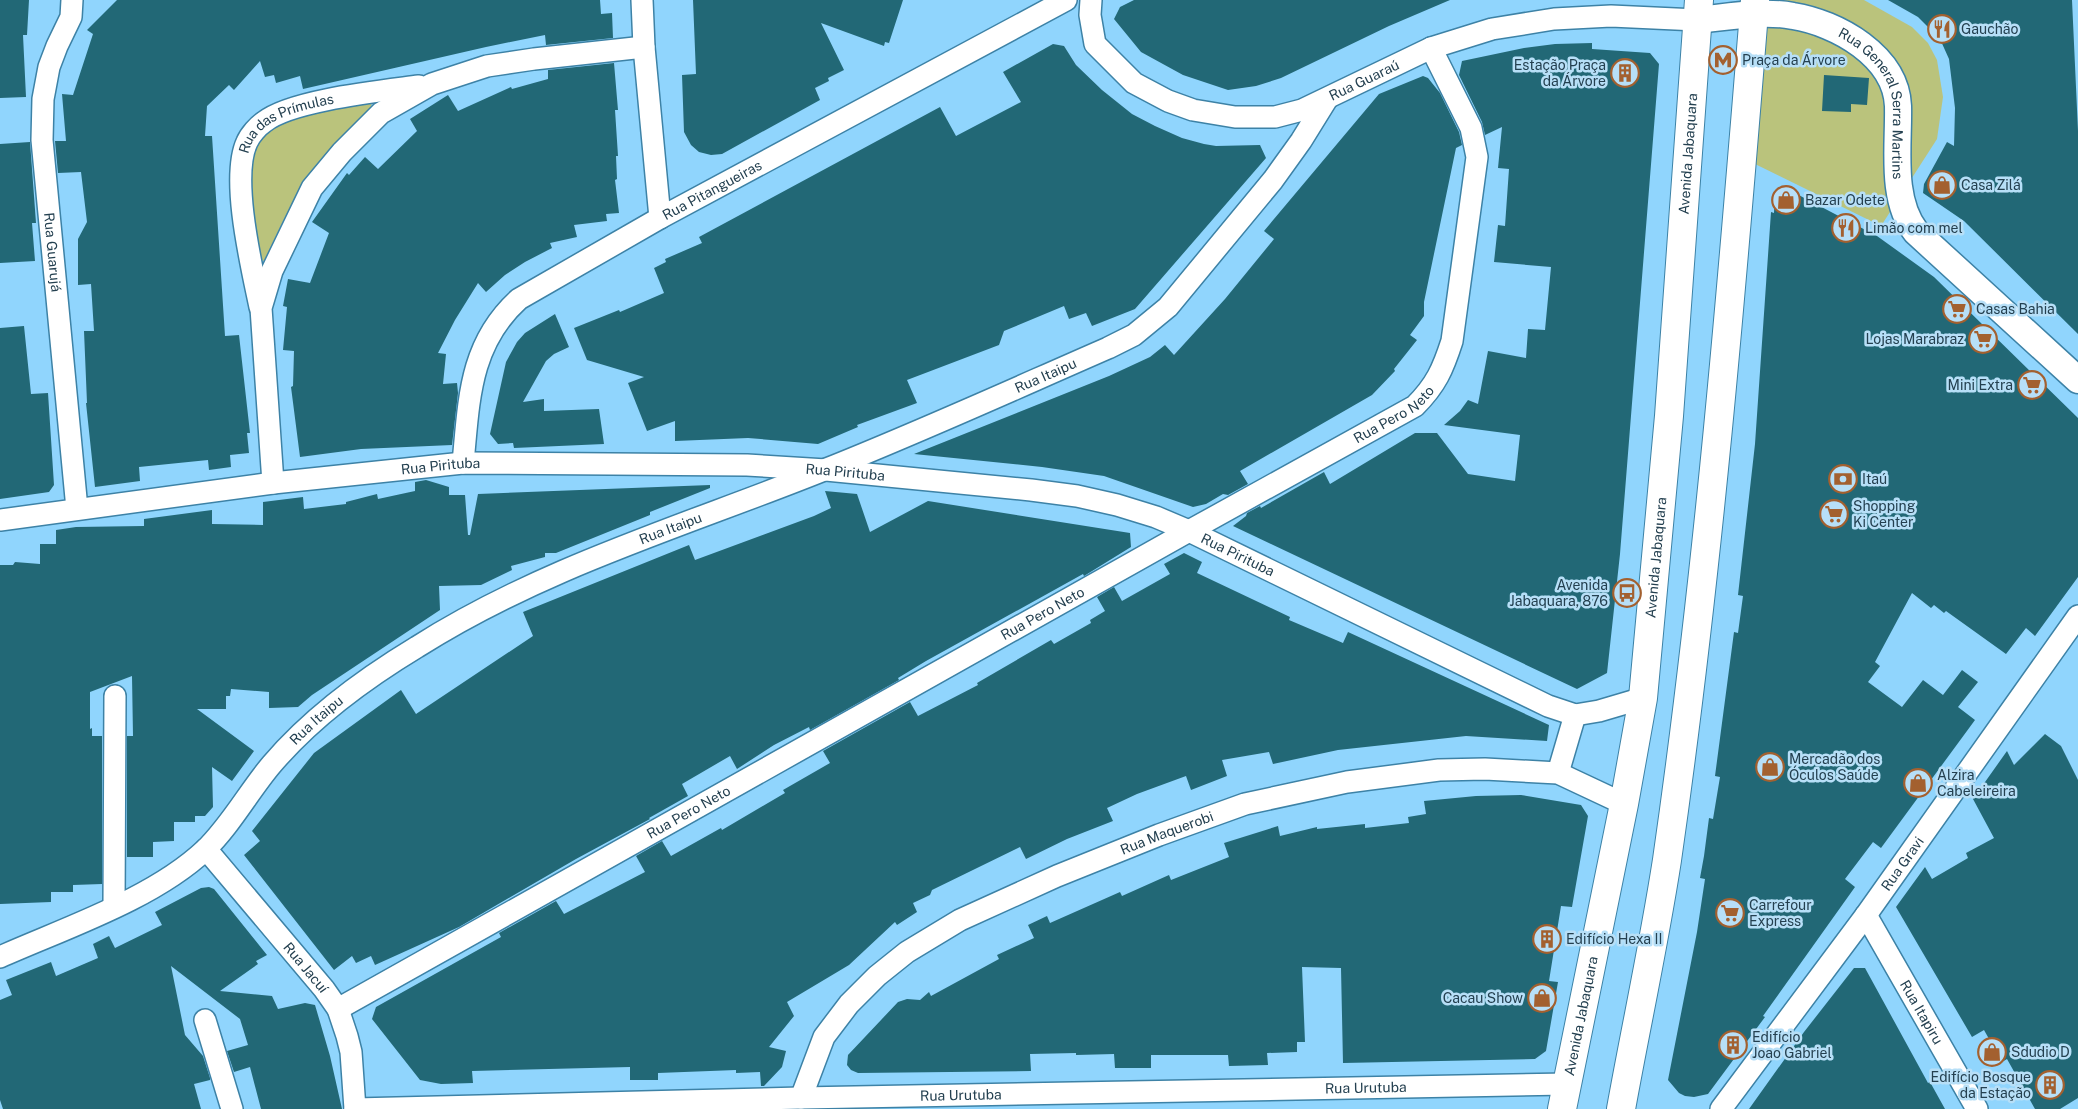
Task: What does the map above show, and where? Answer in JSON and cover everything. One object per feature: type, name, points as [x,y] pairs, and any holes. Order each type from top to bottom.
[{"type":"main road","points":[[1621,1109],[1666,863],[1692,671],[1741,182],[1754,7]]},
{"type":"main road","name":"Avenida Jabaquara","points":[[1564,1097],[1624,804],[1643,698],[1669,416],[1698,10]]},
{"type":"street","name":"Rua Guarujá","points":[[76,509],[42,140],[43,99],[49,68],[72,8],[88,0]]},
{"type":"street","points":[[642,0],[644,46],[660,218]]},
{"type":"street","name":"Rua Pitangueiras","points":[[463,463],[470,392],[479,356],[487,337],[503,313],[519,299],[660,218],[1066,0]]},
{"type":"street","name":"Rua Guaraú","points":[[1091,0],[1090,15],[1095,44],[1134,83],[1193,110],[1235,118],[1275,117],[1302,110],[1431,48],[1492,29],[1554,19],[1698,10]]},
{"type":"street","name":"Rua General Serra Martins","points":[[1698,10],[1754,7],[1819,22],[1859,44],[1882,63],[1891,76],[1897,91],[1899,176],[1902,202],[1908,222],[1916,232],[1960,272],[2073,368]]},
{"type":"street","name":"Rua das Prímulas","points":[[273,483],[261,308],[245,231],[241,178],[242,157],[247,141],[264,121],[294,108],[338,98],[432,84],[487,66],[644,46]]},
{"type":"street","name":"Rua Pero Neto","points":[[338,1009],[1189,530],[1415,406],[1436,382],[1445,365],[1452,341],[1477,157],[1471,128],[1431,48]]},
{"type":"street","name":"Rua das Prímulas","points":[[261,308],[272,270],[312,188],[342,152],[380,113],[432,84]]},
{"type":"street","name":"Rua Itaipu","points":[[0,957],[114,907],[153,887],[206,850],[290,743],[363,681],[420,644],[502,600],[582,562],[826,470],[1134,335],[1151,323],[1168,307],[1273,180],[1302,141],[1327,99]]},
{"type":"street","name":"Rua Pirituba","points":[[0,520],[273,483],[463,463],[746,465],[826,470],[1031,490],[1077,496],[1125,507],[1189,530],[1548,706],[1574,715],[1599,711],[1643,698]]},
{"type":"street","name":"Rua Gravi","points":[[1721,1109],[1866,915],[2078,616]]},
{"type":"street","points":[[114,907],[115,696]]},
{"type":"street","points":[[1558,774],[1574,715]]},
{"type":"street","name":"Rua Maquerobi","points":[[801,1098],[824,1038],[849,1004],[877,976],[907,952],[960,920],[1057,876],[1159,835],[1245,804],[1347,782],[1439,770],[1485,769],[1558,774],[1624,804]]},
{"type":"street","name":"Rua Jacuí","points":[[206,850],[317,981],[338,1009],[351,1052],[355,1109]]},
{"type":"street","name":"Rua Itapiru","points":[[1866,915],[1977,1109]]},
{"type":"street","points":[[205,1020],[232,1109]]},
{"type":"street","name":"Rua Urutuba","points":[[355,1109],[801,1098],[1564,1097]]},
{"type":"green space","name":"Praça da Árvore","points":[[1770,0],[1864,0],[1912,27],[1928,43],[1937,60],[1943,97],[1937,139],[1881,226],[1755,164]]},
{"type":"green space","points":[[372,102],[370,112],[317,171],[285,217],[264,261],[254,257],[249,158],[256,141],[271,125],[299,113]]},
{"type":"building","points":[[0,0],[29,0],[27,35],[23,35],[26,97],[0,98]]},
{"type":"building","points":[[117,0],[600,0],[601,14],[612,13],[613,38],[546,45],[545,35],[303,89],[300,76],[276,83],[274,75],[265,77],[260,61],[234,90],[229,85],[207,106],[205,136],[212,136],[225,336],[239,335],[250,433],[247,433],[249,453],[230,455],[231,467],[209,470],[208,460],[139,467],[140,481],[95,487],[86,403],[84,331],[94,331],[91,284],[78,285],[78,239],[87,222],[81,172],[58,173],[55,141],[66,141],[62,94],[73,95],[93,34],[87,30]]},
{"type":"building","points":[[693,0],[903,0],[889,43],[885,42],[884,46],[821,23],[844,70],[828,78],[829,81],[815,88],[820,100],[722,154],[711,155],[699,152],[691,145],[684,132],[682,75],[696,74]]},
{"type":"building","points":[[1134,0],[1450,0],[1389,26],[1281,78],[1256,86],[1228,90],[1183,75],[1141,52],[1114,19],[1120,7]]},
{"type":"building","points":[[1888,0],[2072,0],[2078,131],[2078,334],[1964,221],[1923,193],[1924,184],[1947,142],[1954,146],[1955,108],[1949,59],[1940,39],[1918,17]]},
{"type":"building","points":[[1592,43],[1592,49],[1650,53],[1659,64],[1620,554],[1607,673],[1577,689],[1233,526],[1246,516],[1247,513],[1260,506],[1261,508],[1324,472],[1330,484],[1415,433],[1437,433],[1468,474],[1515,481],[1520,435],[1444,425],[1460,411],[1468,400],[1478,404],[1488,351],[1526,358],[1528,329],[1545,330],[1551,267],[1494,262],[1498,225],[1505,226],[1509,169],[1498,168],[1502,127],[1485,135],[1482,122],[1459,75],[1462,61],[1524,48],[1555,44]]},
{"type":"building","points":[[1053,44],[1064,46],[1076,65],[1102,90],[1132,114],[1182,138],[1204,144],[1216,146],[1260,145],[1266,158],[1135,309],[1092,326],[1086,313],[1069,319],[1064,306],[1004,331],[999,345],[907,380],[917,403],[857,425],[858,427],[818,444],[748,438],[675,441],[675,421],[647,431],[628,383],[644,377],[587,360],[574,328],[619,310],[620,312],[664,293],[654,268],[666,262],[665,259],[702,243],[699,237],[940,107],[956,136],[1021,102],[1003,72]]},
{"type":"building","points":[[614,63],[618,110],[615,110],[618,156],[616,156],[617,179],[615,180],[619,213],[606,214],[607,221],[574,225],[577,237],[550,243],[552,248],[505,275],[486,292],[478,283],[455,320],[438,353],[446,354],[443,384],[457,383],[458,393],[452,445],[361,449],[300,457],[291,387],[293,386],[294,351],[283,350],[287,307],[283,306],[288,279],[310,283],[329,233],[312,222],[347,173],[349,175],[365,157],[378,169],[417,131],[410,119],[448,95],[458,111],[511,87],[512,89],[548,79],[548,70]]},
{"type":"building","points":[[1824,75],[1869,78],[1867,105],[1851,104],[1851,112],[1822,111]]},
{"type":"building","points":[[1423,76],[1428,78],[1440,93],[1459,132],[1462,145],[1456,148],[1424,302],[1424,316],[1410,335],[1417,340],[1394,369],[1395,371],[1372,395],[1240,471],[1248,484],[1228,495],[1223,494],[1206,504],[1193,507],[1104,476],[1042,467],[914,454],[1109,376],[1150,357],[1165,345],[1174,355],[1225,299],[1274,239],[1264,231],[1379,94]]},
{"type":"building","points":[[30,142],[36,223],[32,223],[35,261],[0,263],[0,144]]},
{"type":"building","points":[[1789,190],[1877,236],[1934,277],[2078,418],[2078,577],[2035,636],[2026,628],[2006,654],[1946,611],[1944,613],[1934,605],[1931,608],[1912,593],[1875,662],[1880,666],[1868,682],[1902,707],[1923,680],[1943,695],[1962,670],[1978,682],[1958,707],[1975,720],[1881,848],[1873,842],[1845,879],[1855,887],[1763,1016],[1765,1017],[1708,1094],[1694,1097],[1679,1093],[1668,1080],[1697,932],[1705,879],[1700,878],[1709,818],[1713,819],[1720,777],[1715,776],[1734,632],[1738,633],[1743,596],[1738,595],[1755,444],[1771,212],[1774,213],[1775,192]]},
{"type":"building","points":[[555,314],[569,347],[554,354],[546,361],[523,402],[544,399],[544,411],[599,409],[604,444],[514,448],[513,443],[498,444],[490,434],[506,362],[517,342],[525,333]]},
{"type":"building","points":[[24,326],[31,394],[48,393],[54,485],[49,492],[0,499],[0,328]]},
{"type":"building","points":[[426,480],[449,487],[449,495],[465,495],[468,535],[470,535],[478,494],[710,485],[710,488],[650,512],[650,515],[556,553],[545,553],[545,557],[511,566],[512,570],[481,585],[439,586],[440,610],[312,695],[298,707],[269,708],[269,692],[231,689],[230,696],[226,696],[226,709],[197,709],[254,751],[232,781],[212,767],[213,807],[205,816],[195,816],[195,822],[174,822],[174,841],[153,842],[153,857],[127,857],[127,736],[133,736],[132,676],[90,692],[90,729],[92,728],[92,736],[102,736],[102,884],[73,885],[73,892],[51,892],[51,902],[0,904],[0,565],[13,565],[15,562],[40,564],[40,544],[56,544],[56,530],[76,527],[144,526],[144,519],[212,510],[212,524],[263,525],[263,502],[303,497],[304,509],[346,504],[346,502],[377,494],[378,499],[415,491],[415,482]]},
{"type":"building","points":[[825,491],[857,494],[870,532],[928,501],[1130,533],[1131,547],[1084,576],[1083,574],[926,661],[898,678],[899,680],[810,730],[809,727],[774,745],[737,769],[730,756],[682,784],[688,796],[459,927],[375,965],[371,956],[356,963],[352,956],[334,970],[244,855],[260,841],[252,831],[314,753],[401,690],[416,714],[533,636],[523,612],[689,545],[695,560],[814,516],[831,508]]},
{"type":"building","points":[[1184,553],[1202,562],[1197,573],[1290,617],[1289,620],[1343,643],[1348,632],[1549,725],[1547,741],[1466,736],[1338,750],[1273,764],[1269,752],[1222,760],[1227,776],[1191,790],[1186,776],[1137,794],[1107,808],[1113,821],[1067,839],[1026,859],[1020,847],[932,890],[930,895],[913,903],[917,912],[897,925],[895,922],[849,965],[787,1002],[794,1016],[769,1047],[786,1051],[782,1067],[764,1086],[761,1086],[760,1072],[736,1073],[736,1070],[658,1073],[658,1080],[630,1080],[630,1067],[472,1071],[473,1083],[441,1084],[420,1080],[372,1019],[376,1007],[501,937],[499,933],[556,901],[564,914],[645,872],[636,856],[662,841],[671,856],[721,828],[722,830],[785,793],[783,790],[830,763],[823,751],[910,702],[918,716],[978,685],[977,683],[1051,640],[1054,644],[1091,623],[1090,620],[1105,611],[1097,597],[1114,587],[1122,601],[1170,574],[1164,564]]},
{"type":"building","points":[[2045,734],[2061,746],[2078,780],[2078,1098],[2060,1109],[2035,1109],[2007,1059],[2002,1062],[1984,1030],[1972,1037],[1896,907],[1925,867],[1932,879],[1968,858],[1966,853],[1994,838],[1973,799],[2007,751],[2014,765]]},
{"type":"building","points":[[1521,795],[1581,805],[1588,816],[1572,907],[1561,906],[1549,981],[1558,982],[1546,1051],[1535,1059],[1343,1063],[1341,968],[1302,967],[1305,1042],[1297,1042],[1297,1052],[1267,1053],[1268,1065],[1229,1066],[1228,1055],[1151,1055],[1151,1068],[1115,1068],[1114,1054],[1076,1055],[1076,1053],[1030,1054],[1031,1071],[858,1073],[851,1070],[847,1065],[848,1055],[898,1002],[907,999],[920,1000],[929,992],[931,996],[999,959],[997,955],[1034,938],[1028,925],[1047,916],[1050,923],[1120,892],[1122,896],[1169,875],[1171,880],[1229,857],[1224,843],[1278,826],[1280,836],[1317,827],[1317,829],[1365,824],[1365,828],[1409,823],[1408,817],[1426,814],[1424,801],[1476,796]]},
{"type":"building","points":[[209,887],[214,889],[267,955],[256,961],[258,964],[220,991],[272,996],[278,1009],[305,1003],[315,1005],[330,1056],[342,1109],[261,1109],[250,1067],[234,1072],[227,1051],[248,1045],[240,1019],[171,966],[185,1035],[203,1056],[210,1078],[210,1080],[194,1084],[201,1109],[3,1109],[0,1100],[0,1000],[12,995],[6,980],[51,962],[56,976],[98,958],[93,944],[109,936],[115,948],[162,925],[155,912],[201,888]]},
{"type":"building","points":[[1854,968],[1865,968],[1928,1083],[1930,1082],[1945,1109],[1749,1109],[1804,1032]]},
{"type":"place","name":"Gauchão","points":[[1942,29]]},
{"type":"place","name":"Praça da Árvore","points":[[1723,60]]},
{"type":"place","name":"Estação Praça da Árvore","points":[[1625,73]]},
{"type":"place","name":"Casa Zilá","points":[[1942,185]]},
{"type":"place","name":"Bazar Odete","points":[[1786,200]]},
{"type":"place","name":"Limão com mel","points":[[1846,228]]},
{"type":"place","name":"Casas Bahia","points":[[1957,309]]},
{"type":"place","name":"Lojas Marabraz","points":[[1983,339]]},
{"type":"place","name":"Mini Extra","points":[[2032,385]]},
{"type":"place","name":"Itaú","points":[[1843,479]]},
{"type":"place","name":"Shopping Ki Center","points":[[1834,514]]},
{"type":"place","name":"Avenida Jabaquara, 876","points":[[1627,593]]},
{"type":"place","name":"Mercadão dos Óculos Saúde","points":[[1770,767]]},
{"type":"place","name":"Alzira Cabeleireira","points":[[1918,783]]},
{"type":"place","name":"Carrefour Express","points":[[1730,913]]},
{"type":"place","name":"Edifício Hexa II","points":[[1547,939]]},
{"type":"place","name":"Cacau Show","points":[[1542,998]]},
{"type":"place","name":"Edifício Joao Gabriel","points":[[1733,1045]]},
{"type":"place","name":"Sdudio D","points":[[1992,1052]]},
{"type":"place","name":"Edifício Bosque da Estação","points":[[2050,1085]]}]
